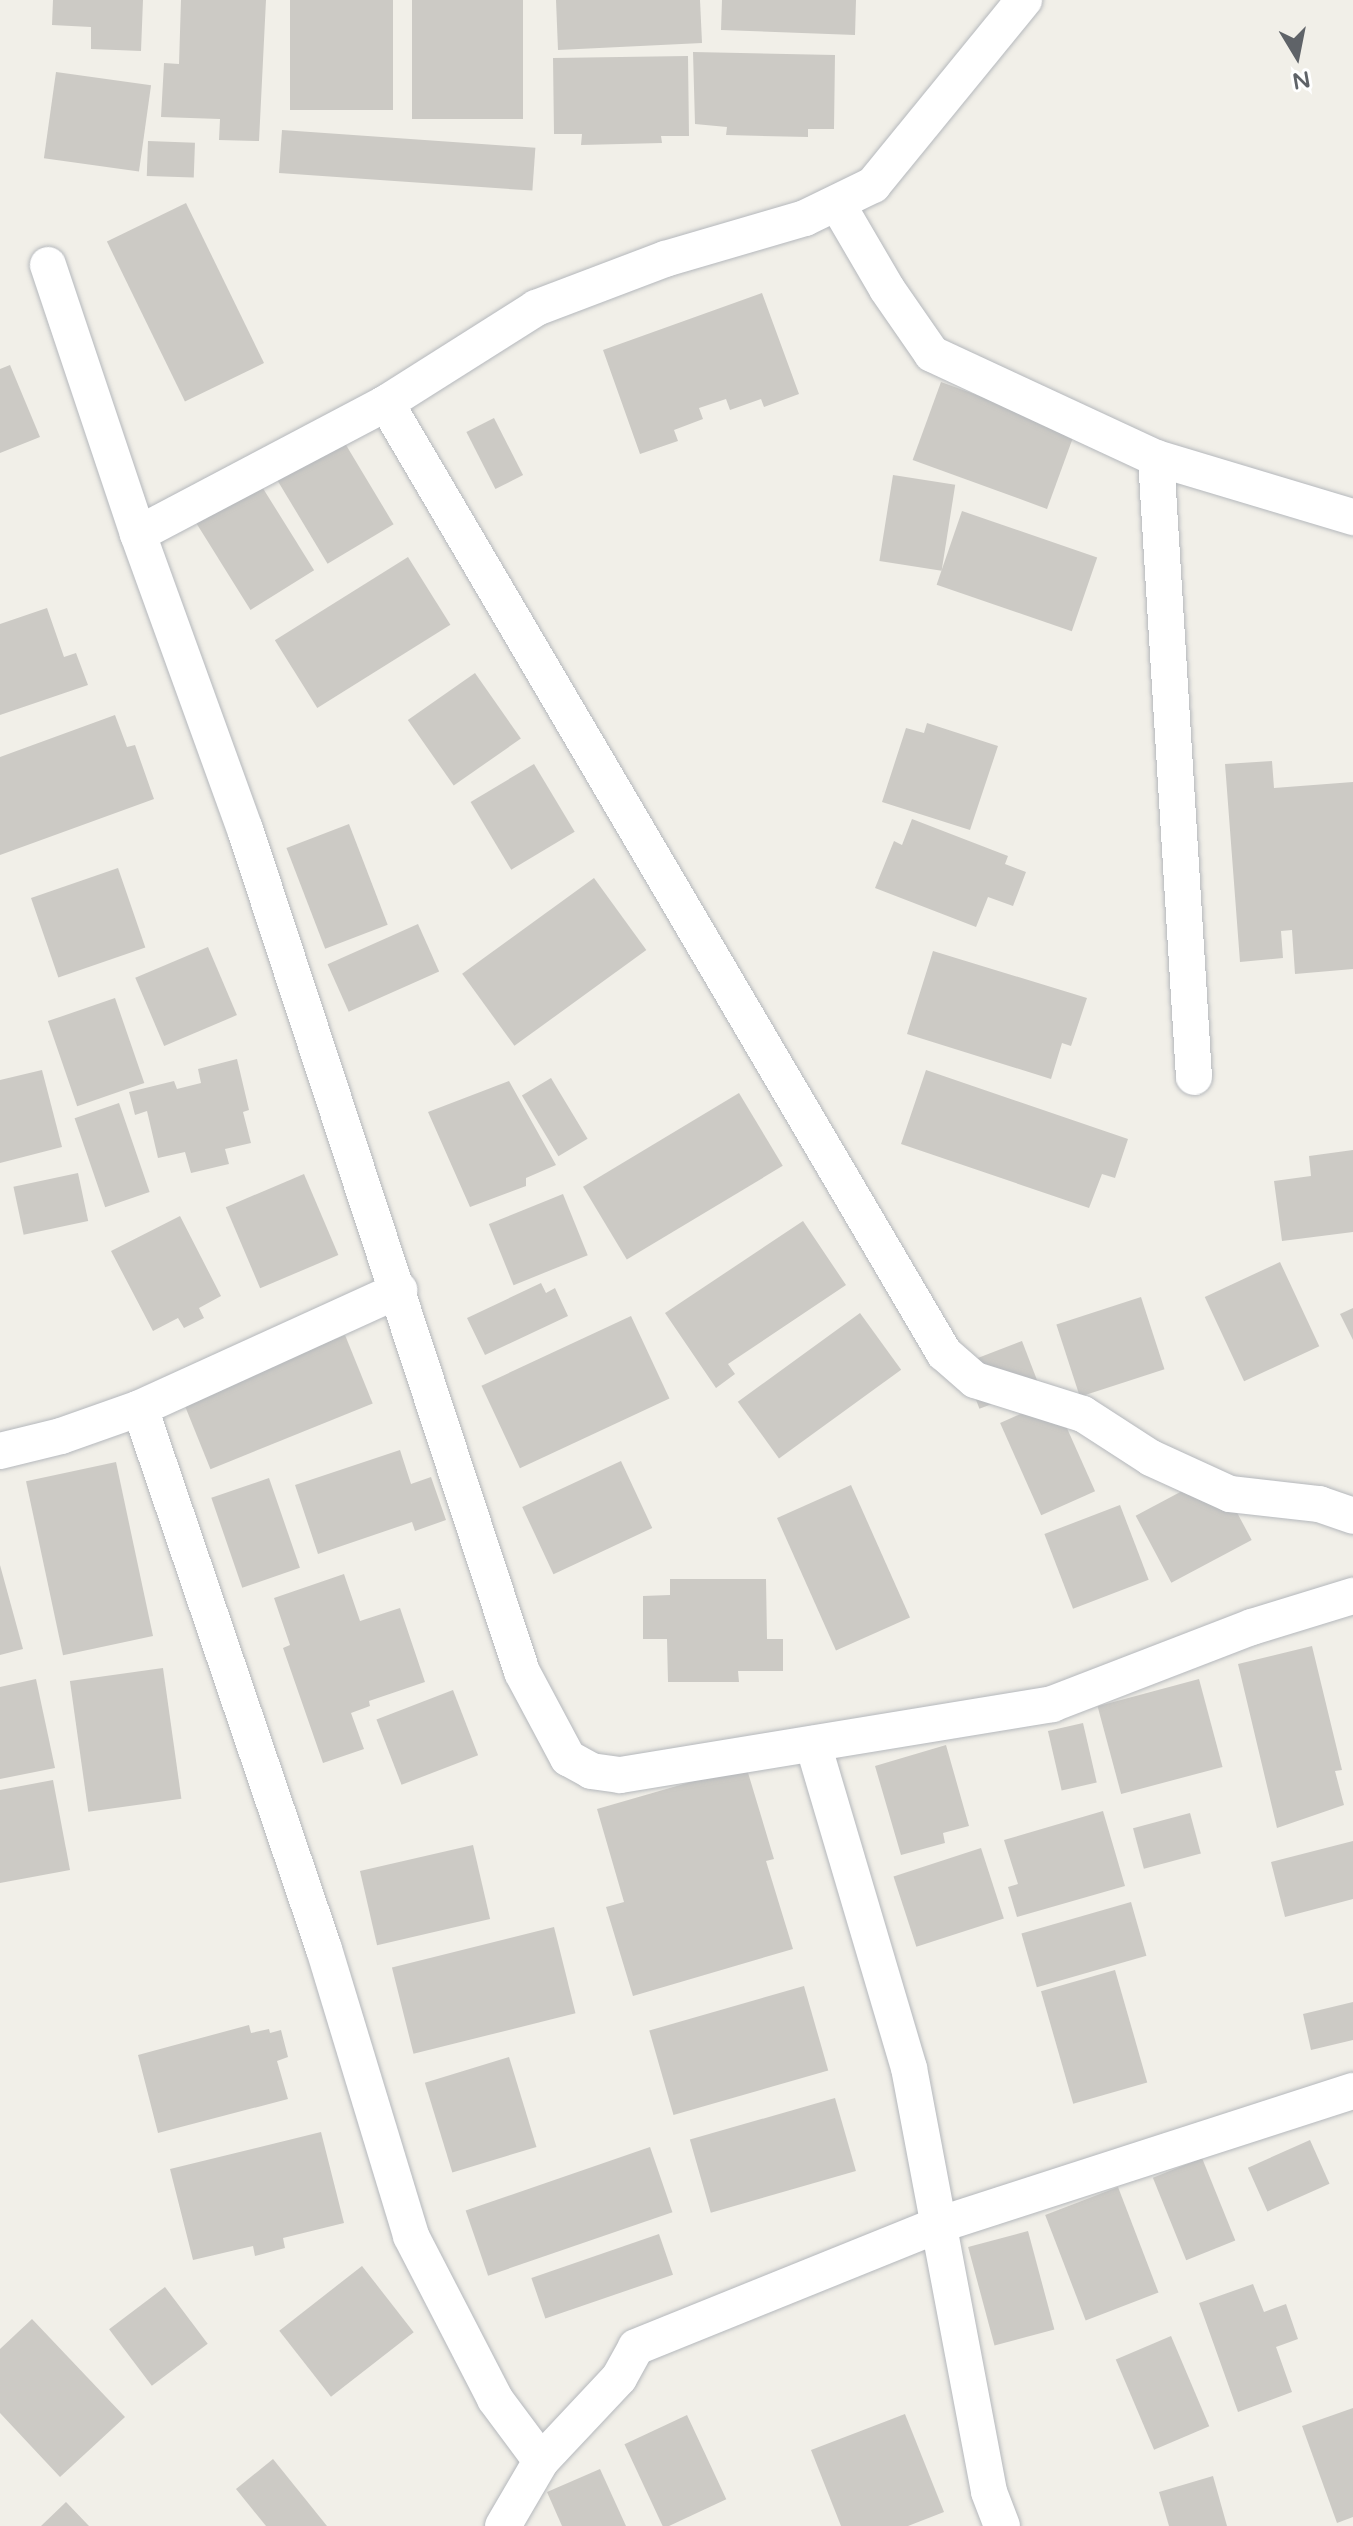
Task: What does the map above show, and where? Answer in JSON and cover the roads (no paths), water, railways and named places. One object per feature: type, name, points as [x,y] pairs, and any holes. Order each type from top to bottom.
[{"type":"street","points":[[138,534],[386,403],[536,308],[665,259],[838,205],[873,185],[1024,0]]},
{"type":"street","points":[[838,205],[887,289],[932,354],[1156,458],[1353,517]]},
{"type":"street","points":[[48,265],[138,534],[245,829],[522,1672],[568,1758],[591,1771],[620,1775],[1052,1704],[1252,1627],[1353,1596]]},
{"type":"street","points":[[386,403],[944,1353],[975,1380],[1083,1414],[1151,1458],[1230,1494],[1319,1504],[1353,1516]]},
{"type":"street","points":[[1156,458],[1194,1077]]},
{"type":"street","points":[[0,1451],[61,1436],[140,1408],[399,1290]]},
{"type":"street","points":[[140,1408],[324,1949],[411,2236],[495,2399],[541,2461]]},
{"type":"street","points":[[813,1744],[909,2068],[989,2492],[1002,2526]]},
{"type":"street","points":[[503,2526],[541,2461],[619,2378],[636,2347],[938,2225],[1353,2091]]}]
